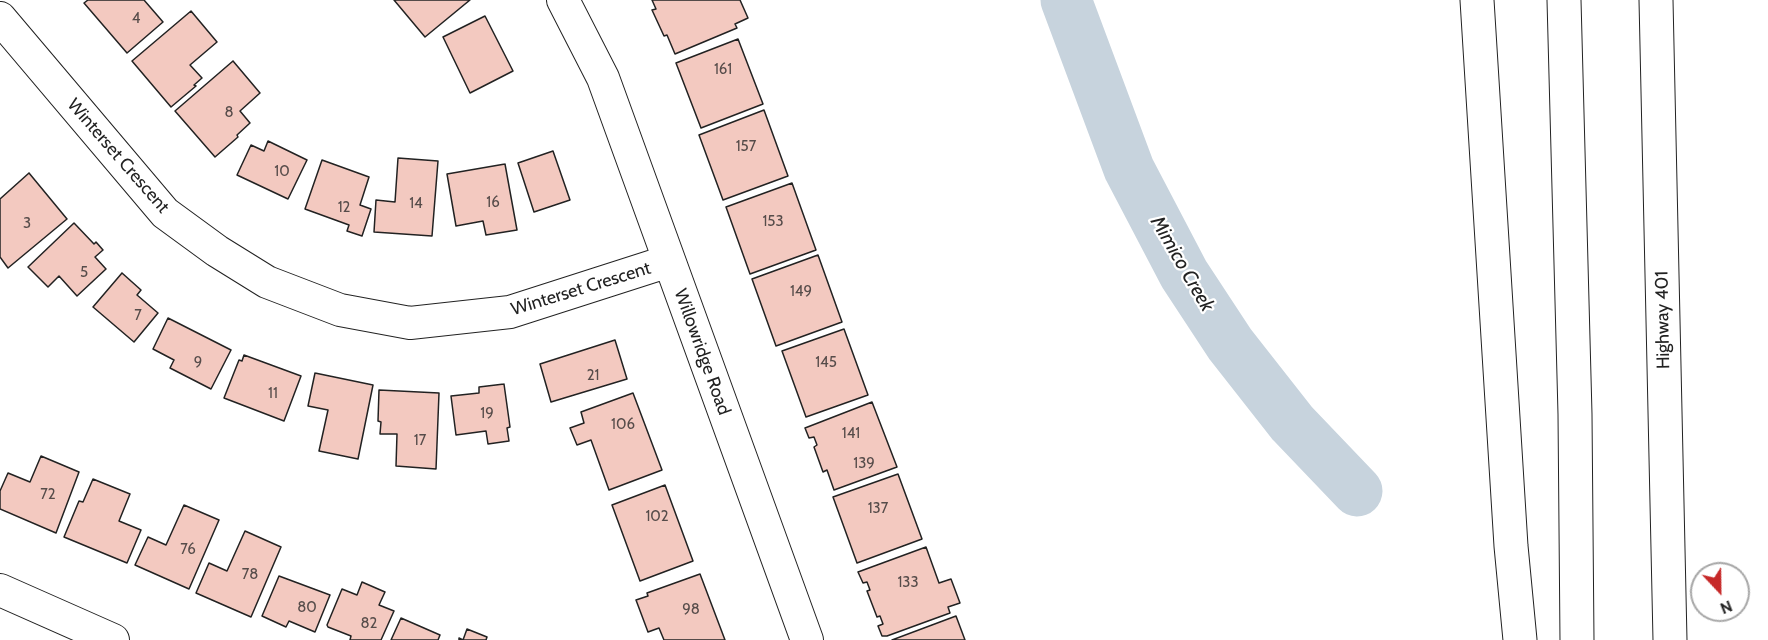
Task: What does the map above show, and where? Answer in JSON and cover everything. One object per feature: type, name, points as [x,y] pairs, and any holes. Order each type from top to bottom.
[{"type":"highway","points":[[1477,0],[1511,546],[1520,640]]},
{"type":"highway","points":[[1564,0],[1575,414],[1577,640]]},
{"type":"highway","name":"Highway 401","points":[[1656,0],[1670,640]]},
{"type":"street","name":"Willowridge Road","points":[[563,0],[603,78],[807,640]]},
{"type":"street","name":"Winterset Crescent","points":[[0,18],[165,213],[216,251],[267,282],[340,310],[410,323],[510,312],[669,261]]},
{"type":"street","points":[[0,590],[113,640]]},
{"type":"building","points":[[88,0],[144,0],[163,22],[127,53],[84,3]]},
{"type":"building","points":[[394,0],[470,0],[425,37]]},
{"type":"building","points":[[652,0],[740,0],[748,18],[735,24],[737,28],[675,54],[652,10],[656,9]]},
{"type":"building","points":[[191,11],[217,42],[190,65],[202,78],[171,107],[132,61]]},
{"type":"building","points":[[485,16],[513,71],[470,93],[443,37]]},
{"type":"building","points":[[738,39],[763,104],[701,128],[676,63]]},
{"type":"building","points":[[233,61],[260,93],[240,111],[250,123],[215,157],[175,111]]},
{"type":"building","points":[[764,110],[788,176],[723,200],[699,135]]},
{"type":"building","points":[[268,141],[307,160],[288,199],[237,175],[251,145],[264,151]]},
{"type":"building","points":[[553,151],[570,200],[534,212],[518,163]]},
{"type":"building","points":[[398,158],[438,161],[432,236],[374,232],[376,200],[395,202]]},
{"type":"building","points":[[322,160],[369,177],[360,205],[371,209],[362,236],[347,231],[349,225],[305,209]]},
{"type":"building","points":[[505,164],[517,230],[486,235],[483,221],[456,226],[447,174]]},
{"type":"building","points":[[29,173],[67,219],[8,268],[0,257],[0,199]]},
{"type":"building","points":[[792,183],[816,250],[750,274],[726,207]]},
{"type":"building","points":[[74,223],[103,250],[95,257],[106,269],[77,296],[59,276],[48,287],[28,267]]},
{"type":"building","points":[[818,255],[842,322],[776,346],[752,279]]},
{"type":"building","points":[[122,273],[141,290],[137,295],[158,313],[134,342],[93,307]]},
{"type":"building","points":[[168,318],[231,350],[211,389],[170,368],[174,360],[153,349]]},
{"type":"building","points":[[844,329],[868,395],[806,417],[782,351]]},
{"type":"building","points":[[615,340],[627,379],[551,402],[540,364]]},
{"type":"building","points":[[244,355],[301,376],[284,421],[224,398],[239,360],[242,361]]},
{"type":"building","points":[[315,373],[373,385],[358,459],[319,451],[328,410],[308,406]]},
{"type":"building","points":[[504,384],[510,427],[507,428],[509,441],[488,444],[486,431],[456,435],[451,396],[479,393],[479,387]]},
{"type":"building","points":[[379,390],[439,393],[436,469],[396,466],[397,434],[380,434]]},
{"type":"building","points":[[633,393],[662,470],[609,490],[591,440],[577,445],[570,428],[584,423],[581,412]]},
{"type":"building","points":[[872,402],[897,467],[834,490],[827,470],[823,472],[814,447],[817,445],[814,437],[809,438],[805,428]]},
{"type":"building","points":[[41,456],[79,472],[56,533],[0,509],[0,491],[8,473],[30,482]]},
{"type":"building","points":[[898,474],[922,539],[857,563],[833,497]]},
{"type":"building","points":[[93,479],[130,494],[119,521],[141,530],[127,563],[64,537],[79,501],[83,502]]},
{"type":"building","points":[[665,485],[693,561],[640,581],[612,505]]},
{"type":"building","points":[[184,505],[219,520],[189,589],[135,565],[148,537],[166,545]]},
{"type":"building","points":[[245,531],[281,547],[251,617],[196,593],[209,563],[227,571]]},
{"type":"building","points":[[926,547],[939,583],[951,579],[960,603],[948,607],[950,613],[882,636],[878,626],[883,624],[880,616],[877,617],[867,591],[870,590],[867,582],[863,583],[858,572]]},
{"type":"building","points":[[700,574],[725,640],[664,640],[659,628],[648,632],[636,600],[648,596],[647,593]]},
{"type":"building","points":[[279,576],[330,595],[315,632],[289,621],[286,627],[262,616]]},
{"type":"building","points":[[362,582],[385,592],[379,605],[394,611],[381,640],[350,640],[351,636],[327,625],[342,589],[357,595]]},
{"type":"building","points":[[956,616],[965,640],[892,640]]},
{"type":"building","points":[[401,618],[440,635],[438,640],[391,640]]},
{"type":"building","points":[[467,629],[487,637],[486,640],[463,640]]},
{"type":"waterway","name":"Mimico Creek","points":[[1066,0],[1129,169],[1184,274],[1230,344],[1292,423],[1357,491]]},
{"type":"waterway","points":[[1226,371],[1230,344]]}]
